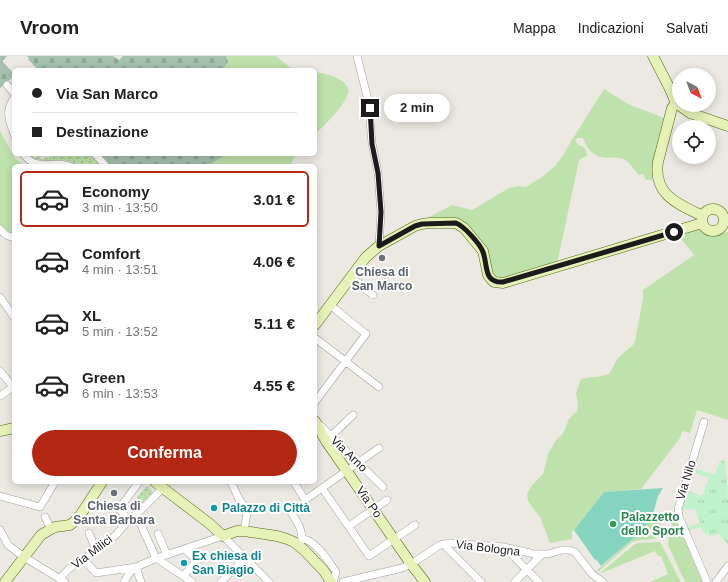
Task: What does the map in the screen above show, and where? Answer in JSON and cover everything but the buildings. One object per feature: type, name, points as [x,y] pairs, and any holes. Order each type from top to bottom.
[{"type":"street","points":[[357,56],[368,100],[372,144],[378,173],[381,212],[379,246]]},
{"type":"street","points":[[653,56],[672,94]]},
{"type":"street","points":[[7,85],[12,91]]},
{"type":"street","points":[[12,101],[8,111],[8,118],[12,127]]},
{"type":"street","points":[[672,108],[658,162],[658,179],[665,193],[677,204],[702,219]]},
{"type":"street","points":[[689,112],[728,126]]},
{"type":"street","points":[[26,156],[33,163],[63,164]]},
{"type":"street","points":[[97,156],[104,164]]},
{"type":"street","points":[[716,208],[722,212],[726,226],[714,231],[707,229],[704,227],[702,219],[706,211],[716,208]]},
{"type":"street","points":[[317,322],[366,256],[379,246],[415,226],[422,224],[460,224],[483,251],[488,275],[494,282],[503,282],[702,219]]},
{"type":"street","points":[[0,229],[6,235],[12,237]]},
{"type":"street","points":[[351,278],[373,295]]},
{"type":"street","points":[[0,297],[12,314]]},
{"type":"street","points":[[317,399],[366,334],[330,305]]},
{"type":"street","points":[[317,339],[379,386]]},
{"type":"street","points":[[0,371],[12,388],[0,396]]},
{"type":"street","points":[[329,438],[353,415]]},
{"type":"street","name":"Via Nilo","points":[[704,422],[678,509],[679,517],[707,582]]},
{"type":"street","name":"Via Po","points":[[317,423],[329,438],[347,470],[373,509],[425,582]]},
{"type":"street","name":"Via Arno","points":[[329,438],[383,487]]},
{"type":"street","points":[[295,484],[305,500],[379,448]]},
{"type":"street","points":[[0,496],[40,507],[54,484]]},
{"type":"street","points":[[4,581],[41,535],[51,529],[70,525],[80,514],[101,484]]},
{"type":"street","points":[[129,520],[119,509],[138,484]]},
{"type":"street","points":[[232,484],[246,509],[247,513],[244,531]]},
{"type":"street","points":[[161,485],[210,524],[269,582]]},
{"type":"street","name":"Via Milici","points":[[62,580],[70,568],[116,535],[129,520],[139,512],[161,485]]},
{"type":"street","points":[[322,488],[369,556],[415,525]]},
{"type":"street","points":[[349,526],[387,500]]},
{"type":"street","points":[[287,506],[295,518],[300,530],[302,536],[300,542]]},
{"type":"street","points":[[139,512],[155,556],[192,582]]},
{"type":"street","points":[[45,517],[51,529]]},
{"type":"street","points":[[0,530],[8,545],[24,557],[62,580]]},
{"type":"street","points":[[83,559],[96,573],[125,569],[237,531],[244,531],[277,536],[300,542],[332,582]]},
{"type":"street","points":[[89,533],[96,550]]},
{"type":"street","points":[[158,534],[166,555]]},
{"type":"street","name":"Via Bologna","points":[[342,582],[402,568],[411,564],[440,545],[450,543],[504,547],[534,554],[569,550],[575,552],[592,574],[603,582]]},
{"type":"street","points":[[444,545],[481,582]]},
{"type":"street","points":[[504,547],[539,582]]},
{"type":"street","points":[[183,576],[197,561],[185,549]]},
{"type":"street","points":[[515,582],[542,554]]},
{"type":"street","points":[[221,582],[245,558]]},
{"type":"street","points":[[716,582],[728,566]]},
{"type":"street","points":[[124,582],[134,567]]},
{"type":"street","points":[[134,567],[141,582]]},
{"type":"green space","points":[[0,56],[7,56],[2,61],[12,72],[12,78],[0,88]]},
{"type":"green space","points":[[27,56],[113,56],[119,60],[123,56],[226,56],[228,62],[224,68],[36,68],[28,59],[29,58]]},
{"type":"green space","points":[[226,56],[276,56],[291,68],[224,68],[228,62]]},
{"type":"green space","points":[[317,72],[327,74],[344,82],[348,90],[348,95],[345,101],[317,132]]},
{"type":"green space","points":[[604,89],[628,104],[664,118],[654,156],[652,180],[646,180],[643,174],[639,175],[627,161],[594,154],[589,149],[583,138],[578,138],[575,140],[578,145],[584,147],[588,155],[579,160],[557,264],[505,278],[498,278],[494,275],[491,269],[487,249],[467,224],[458,218],[426,219],[452,205],[472,210],[509,188],[518,186],[526,187],[542,177],[555,166],[564,154]]},
{"type":"green space","points":[[0,131],[12,156],[22,164],[12,164],[12,234],[7,232],[0,225]]},
{"type":"green space","points":[[30,156],[34,158],[39,156],[42,160],[50,156],[92,156],[99,164],[72,164],[65,160],[40,161],[34,159]]},
{"type":"green space","points":[[102,156],[224,156],[211,164],[109,164]]},
{"type":"green space","points":[[224,156],[295,156],[291,164],[211,164]]},
{"type":"green space","points":[[697,229],[712,235],[728,232],[728,420],[697,410],[690,433],[682,431],[680,438],[641,489],[604,492],[572,532],[572,539],[550,543],[540,517],[528,501],[527,494],[532,485],[543,474],[548,454],[556,440],[563,434],[569,419],[577,411],[578,403],[576,393],[581,379],[609,374],[618,358],[633,345],[643,299],[643,290],[694,255],[678,235]]},
{"type":"green space","points":[[720,460],[725,461],[728,498],[728,545],[720,534],[709,536],[708,533],[704,534],[701,527],[688,531],[687,527],[700,523],[695,509],[681,510],[688,491],[702,496],[709,478],[695,473],[696,469],[715,475]]},
{"type":"green space","points":[[147,486],[153,492],[142,503],[137,497]]},
{"type":"green space","name":"Palazzetto dello Sport","points":[[663,488],[658,496],[653,514],[642,531],[601,566],[596,559],[595,560],[574,530],[604,492]]},
{"type":"green space","points":[[651,517],[664,518],[661,521],[660,534],[657,537],[654,539],[632,542],[599,571],[595,572],[642,531]]},
{"type":"green space","points":[[676,519],[702,582],[685,582],[668,545],[673,520]]},
{"type":"green space","points":[[660,542],[681,582],[650,582],[668,574],[661,556],[658,556],[655,551],[599,574],[635,544]]},
{"type":"place","name":"Chiesa di San Marco","points":[[382,258]]},
{"type":"place","name":"Chiesa di Santa Barbara","points":[[114,493]]},
{"type":"place","name":"Palazzo di Città","points":[[214,508]]},
{"type":"place","name":"Palazzetto dello Sport","points":[[613,524]]},
{"type":"place","name":"Ex chiesa di San Biagio","points":[[184,563]]},
{"type":"route","points":[[370,108],[372,144],[378,173],[381,212],[379,246],[415,226],[422,224],[451,222],[460,224],[483,251],[488,275],[494,282],[498,283],[674,232]]}]
